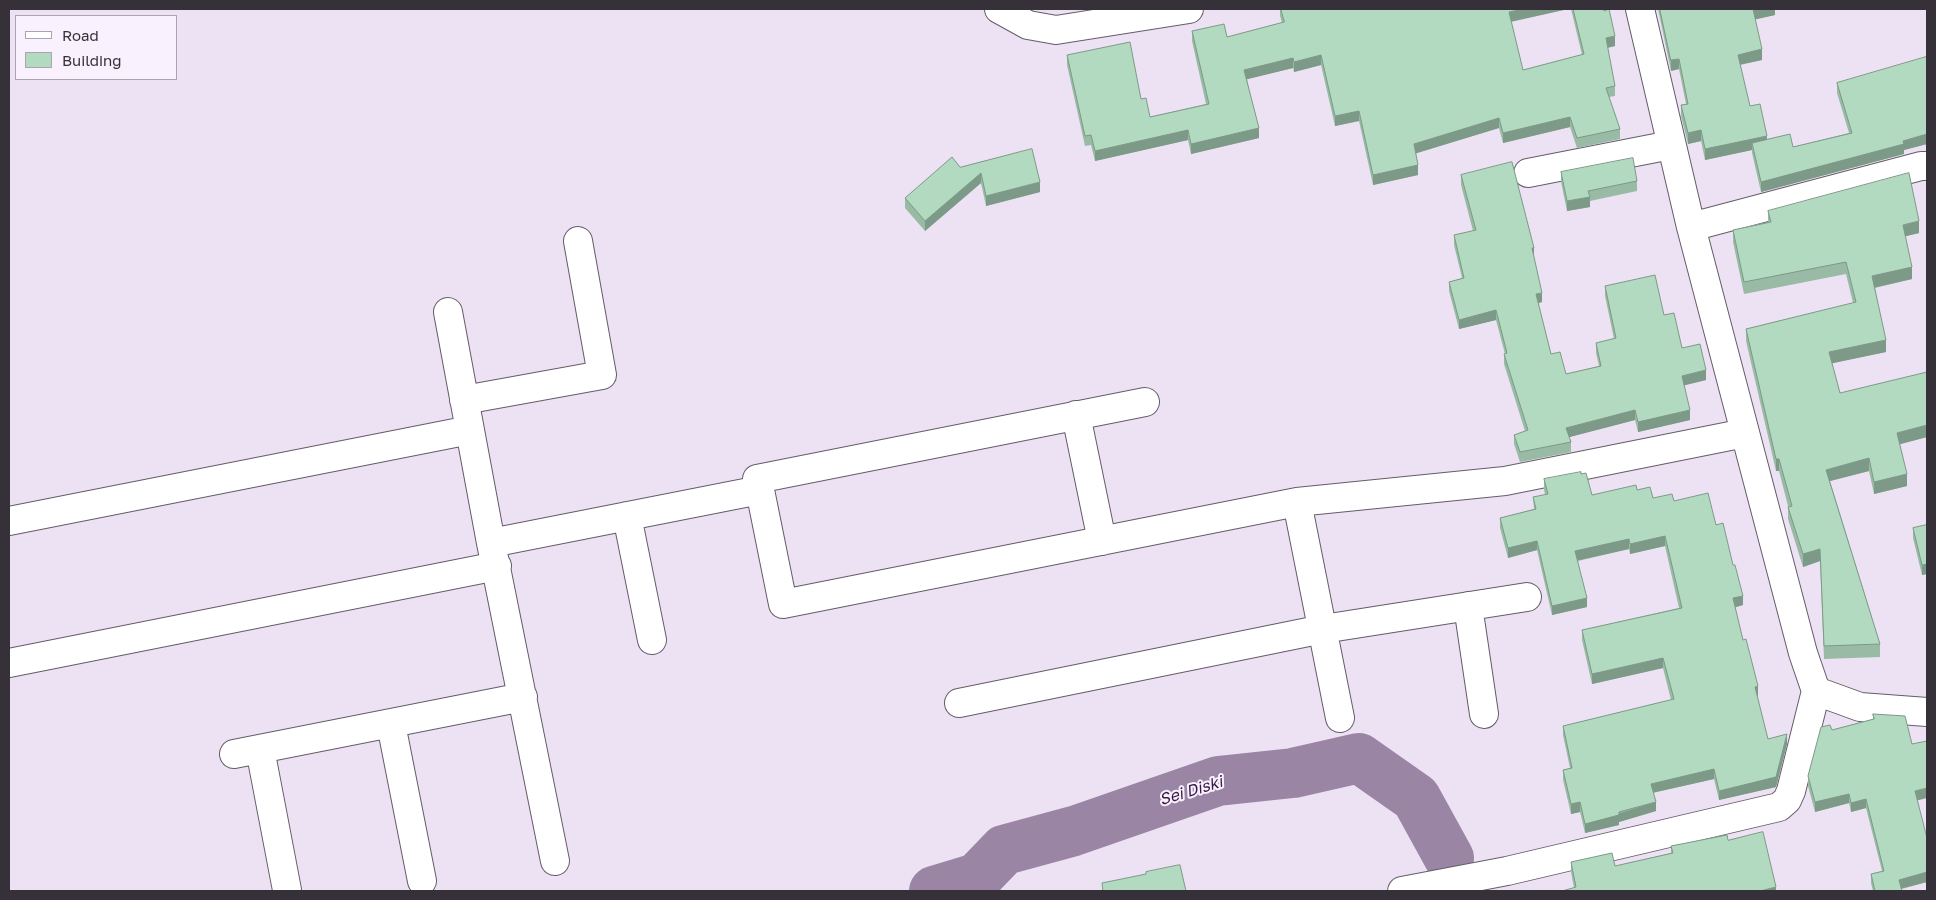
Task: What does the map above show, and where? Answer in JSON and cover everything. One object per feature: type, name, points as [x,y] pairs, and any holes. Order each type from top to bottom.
[{"type":"street","points":[[998,9],[1028,25],[1056,30],[1189,9]]},
{"type":"street","points":[[1402,891],[1507,871],[1779,807],[1791,791],[1816,691],[1803,653],[1691,227],[1640,9]]},
{"type":"street","points":[[1528,172],[1671,145]]},
{"type":"street","points":[[1691,227],[1921,166],[1927,166]]},
{"type":"street","points":[[464,400],[602,375],[578,241]]},
{"type":"street","points":[[448,312],[494,555],[556,861]]},
{"type":"street","points":[[1145,402],[758,479],[783,604],[1297,502],[1505,480],[1745,433]]},
{"type":"street","points":[[1076,415],[1102,541]]},
{"type":"street","points":[[9,521],[470,430]]},
{"type":"street","points":[[9,663],[494,555],[627,516],[760,490]]},
{"type":"street","points":[[1297,502],[1340,718]]},
{"type":"street","points":[[627,516],[652,640]]},
{"type":"street","points":[[959,703],[1323,630],[1527,597]]},
{"type":"street","points":[[1468,606],[1484,714]]},
{"type":"street","points":[[1816,691],[1860,707],[1927,712]]},
{"type":"street","points":[[287,890],[247,752],[523,697]]},
{"type":"street","points":[[391,724],[422,881]]},
{"type":"building","points":[[1281,9],[1524,9],[1509,12],[1523,70],[1584,54],[1573,9],[1603,9],[1604,11],[1609,9],[1615,36],[1606,38],[1615,86],[1606,88],[1620,129],[1577,138],[1570,117],[1503,133],[1499,118],[1414,144],[1418,165],[1373,175],[1359,111],[1335,116],[1321,55],[1294,62],[1293,58],[1244,70],[1259,128],[1191,144],[1188,130],[1095,151],[1091,135],[1085,136],[1067,55],[1130,42],[1141,99],[1146,98],[1150,117],[1209,104],[1192,31],[1224,24],[1227,37],[1284,22]]},
{"type":"building","points":[[1660,9],[1753,9],[1762,49],[1738,55],[1750,106],[1760,104],[1767,136],[1705,149],[1701,130],[1688,133],[1681,105],[1688,104],[1679,59],[1671,60]]},
{"type":"building","points":[[1926,57],[1927,134],[1903,141],[1904,144],[1761,182],[1752,143],[1790,134],[1793,147],[1852,133],[1837,83]]},
{"type":"building","points":[[1032,149],[1040,182],[986,196],[981,173],[925,221],[905,198],[952,157],[960,167]]},
{"type":"building","points":[[1633,158],[1637,181],[1588,191],[1590,197],[1567,201],[1561,172]]},
{"type":"building","points":[[1512,162],[1534,248],[1532,248],[1542,293],[1536,294],[1551,354],[1560,352],[1566,374],[1601,366],[1596,343],[1616,338],[1605,286],[1655,275],[1664,315],[1674,313],[1682,348],[1700,344],[1706,370],[1682,376],[1690,410],[1638,422],[1635,410],[1566,428],[1571,442],[1520,452],[1514,435],[1528,430],[1504,354],[1507,353],[1496,310],[1459,320],[1449,282],[1464,278],[1454,235],[1476,230],[1461,175]]},
{"type":"building","points":[[1909,173],[1919,221],[1903,225],[1912,267],[1872,276],[1886,340],[1829,352],[1840,393],[1927,372],[1927,425],[1897,433],[1907,474],[1874,482],[1869,458],[1826,470],[1880,644],[1824,646],[1820,549],[1803,554],[1788,507],[1792,506],[1779,459],[1776,459],[1746,329],[1856,302],[1846,262],[1744,282],[1733,230],[1771,222],[1768,211]]},
{"type":"building","points":[[1581,472],[1581,474],[1586,473],[1592,495],[1636,485],[1637,490],[1650,487],[1653,498],[1672,494],[1674,501],[1708,493],[1716,525],[1723,523],[1743,596],[1733,598],[1743,640],[1746,639],[1758,686],[1755,687],[1768,739],[1787,734],[1776,777],[1719,791],[1714,769],[1651,784],[1656,802],[1585,824],[1580,802],[1571,804],[1563,770],[1572,768],[1563,726],[1674,699],[1663,658],[1592,674],[1582,630],[1682,608],[1665,536],[1630,544],[1629,539],[1575,551],[1587,598],[1552,606],[1537,541],[1508,548],[1500,518],[1536,509],[1533,497],[1548,494],[1544,479]]},
{"type":"building","points":[[1927,525],[1927,564],[1922,565],[1913,528]]},
{"type":"building","points":[[1873,714],[1905,716],[1912,744],[1927,741],[1927,788],[1915,791],[1927,838],[1927,872],[1899,880],[1902,891],[1875,891],[1871,874],[1884,871],[1866,799],[1851,803],[1849,794],[1815,802],[1808,776],[1821,727],[1830,725],[1832,730],[1874,719]]},
{"type":"building","points":[[1763,832],[1776,887],[1760,891],[1562,891],[1576,887],[1571,862],[1612,853],[1615,866],[1673,853],[1671,846],[1727,835],[1728,840]]},
{"type":"building","points":[[1180,865],[1186,891],[1103,891],[1102,883]]},
{"type":"waterway","name":"Sei Diski","points":[[934,891],[977,878],[1004,850],[1074,831],[1218,781],[1293,773],[1359,758],[1416,798],[1449,858]]}]
